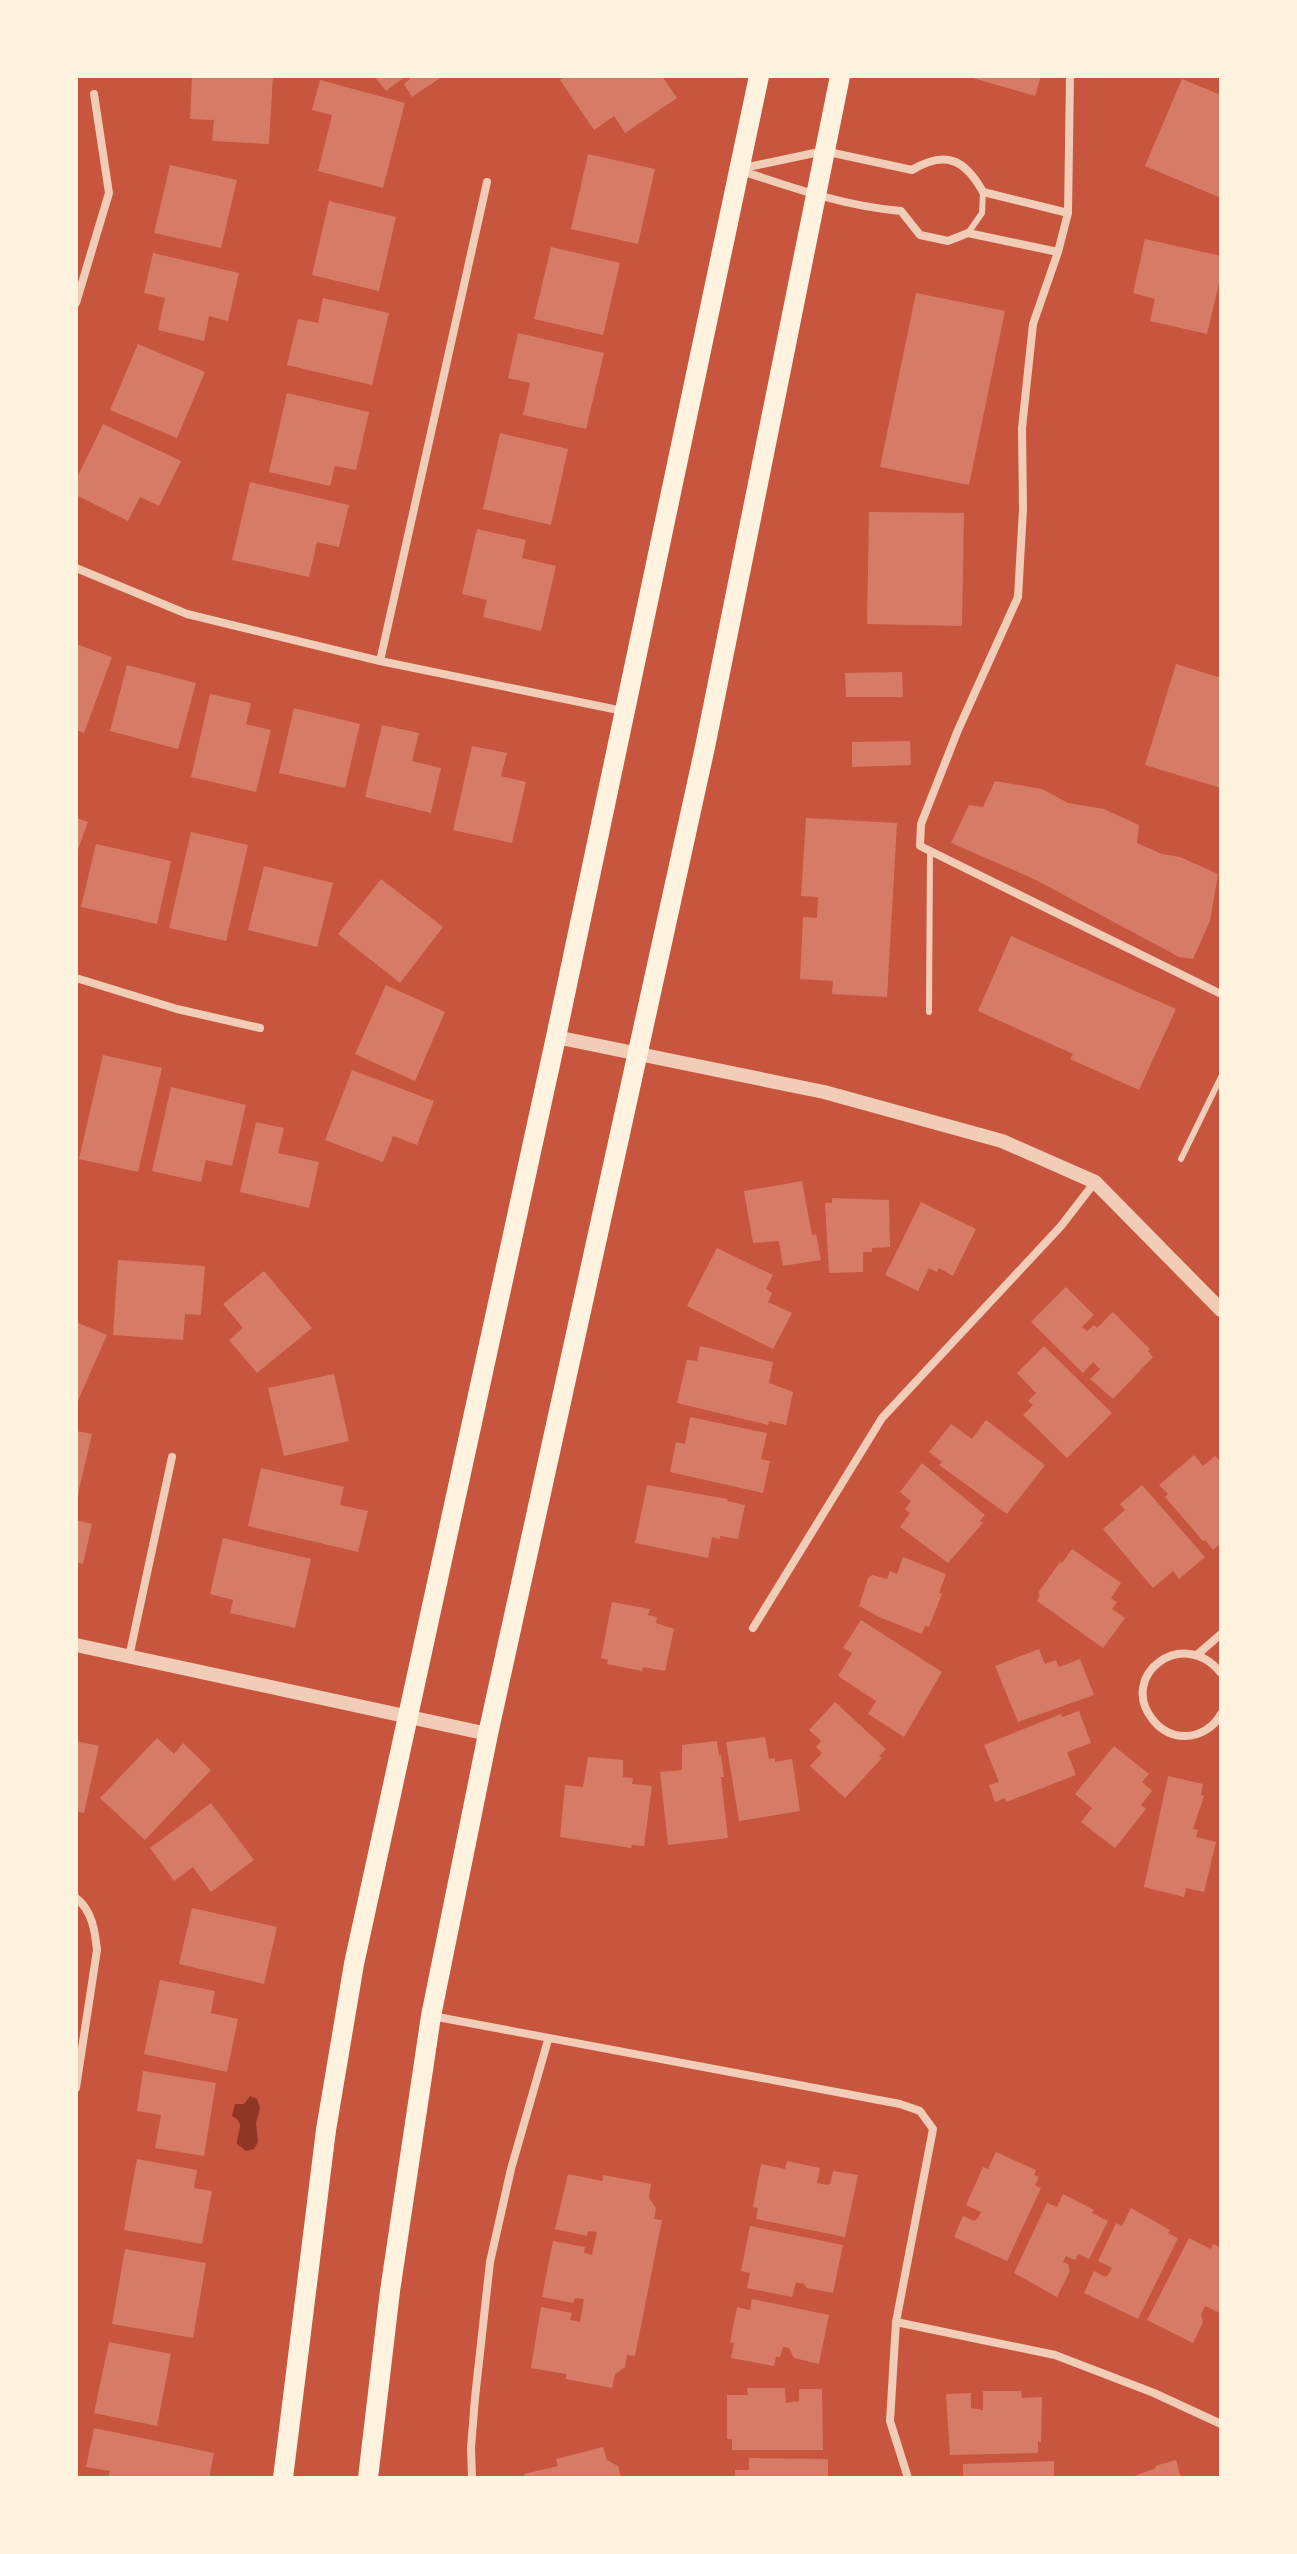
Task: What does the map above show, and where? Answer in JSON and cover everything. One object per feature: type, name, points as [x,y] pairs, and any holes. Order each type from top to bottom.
[{"type":"main road","points":[[283,2478],[338,2059],[354,1964],[556,1037],[759,76]]},
{"type":"main road","points":[[368,2478],[390,2291],[431,2016],[488,1734],[705,747],[840,76]]},
{"type":"street","points":[[1070,76],[1068,213],[1033,324],[1022,428],[1023,509],[1018,597],[921,824],[920,846],[1221,994]]},
{"type":"street","points":[[76,303],[109,193],[94,94]]},
{"type":"street","points":[[738,169],[824,151],[912,170],[928,160],[950,159],[972,172],[983,192],[1068,213]]},
{"type":"street","points":[[738,169],[863,208],[901,211],[920,235],[948,241],[968,233],[1058,252]]},
{"type":"street","points":[[380,661],[487,182]]},
{"type":"street","points":[[76,568],[187,614],[380,661],[623,712]]},
{"type":"street","points":[[76,978],[177,1009],[260,1028]]},
{"type":"street","points":[[556,1037],[824,1092],[1002,1141],[1095,1182],[1221,1310]]},
{"type":"street","points":[[753,1628],[882,1418],[1061,1226],[1095,1182]]},
{"type":"street","points":[[129,1657],[172,1457]]},
{"type":"street","points":[[1198,1654],[1221,1634]]},
{"type":"street","points":[[76,1645],[488,1734]]},
{"type":"street","points":[[1221,1673],[1212,1662],[1198,1654],[1173,1654],[1153,1667],[1144,1681],[1142,1697],[1147,1713],[1157,1726],[1172,1734],[1188,1736],[1204,1732],[1221,1714]]},
{"type":"street","points":[[76,1898],[84,1904],[94,1928],[97,1950],[76,2088]]},
{"type":"street","points":[[431,2016],[900,2104],[920,2111],[933,2129],[896,2322],[890,2421],[908,2478]]},
{"type":"street","points":[[472,2478],[474,2411],[490,2262],[511,2169],[548,2040]]},
{"type":"street","points":[[896,2322],[1055,2355],[1154,2393],[1221,2424]]},
{"type":"lane","points":[[968,233],[982,213],[983,192]]},
{"type":"lane","points":[[929,1012],[930,850]]},
{"type":"lane","points":[[1181,1159],[1221,1077]]},
{"type":"shaded area","points":[[250,2096],[257,2099],[260,2108],[256,2123],[258,2142],[254,2149],[246,2151],[237,2144],[240,2125],[232,2116],[235,2104],[244,2104]]},
{"type":"building","points":[[192,76],[273,76],[269,144],[212,141],[214,120],[190,119]]},
{"type":"building","points":[[374,76],[406,76],[386,91]]},
{"type":"building","points":[[413,76],[443,76],[412,97],[404,84]]},
{"type":"building","points":[[566,76],[662,76],[677,98],[625,133],[614,116],[594,130],[560,80]]},
{"type":"building","points":[[966,76],[1041,76],[1035,96]]},
{"type":"building","points":[[1182,79],[1221,95],[1221,198],[1145,166]]},
{"type":"building","points":[[320,80],[405,103],[383,188],[318,171],[332,115],[312,110]]},
{"type":"building","points":[[588,154],[655,169],[638,244],[571,229]]},
{"type":"building","points":[[170,165],[237,180],[221,248],[154,233]]},
{"type":"building","points":[[329,201],[396,217],[379,291],[312,275]]},
{"type":"building","points":[[1145,239],[1221,256],[1221,275],[1207,334],[1150,321],[1155,299],[1133,293]]},
{"type":"building","points":[[551,247],[620,263],[603,335],[534,319]]},
{"type":"building","points":[[153,253],[239,273],[228,321],[209,316],[204,341],[158,330],[165,298],[144,293]]},
{"type":"building","points":[[916,293],[1005,311],[969,485],[880,467]]},
{"type":"building","points":[[323,298],[389,313],[372,385],[287,365],[298,319],[318,323]]},
{"type":"building","points":[[518,333],[604,353],[586,429],[523,415],[530,383],[508,378]]},
{"type":"building","points":[[138,344],[205,372],[177,438],[110,410]]},
{"type":"building","points":[[287,393],[369,412],[356,470],[335,466],[330,486],[269,472]]},
{"type":"building","points":[[103,424],[181,461],[159,506],[140,497],[128,521],[76,495],[76,480]]},
{"type":"building","points":[[500,433],[568,449],[551,525],[483,509]]},
{"type":"building","points":[[250,482],[349,505],[339,547],[317,542],[309,577],[232,560]]},
{"type":"building","points":[[869,512],[964,513],[962,626],[867,624]]},
{"type":"building","points":[[477,529],[526,540],[522,558],[556,566],[541,631],[483,617],[487,600],[462,594]]},
{"type":"building","points":[[76,644],[112,657],[84,733],[76,730]]},
{"type":"building","points":[[1176,664],[1221,678],[1221,788],[1145,765]]},
{"type":"building","points":[[127,665],[196,683],[178,749],[110,731]]},
{"type":"building","points":[[902,672],[903,697],[846,697],[845,673]]},
{"type":"building","points":[[210,694],[251,703],[246,724],[271,730],[256,792],[191,777]]},
{"type":"building","points":[[294,708],[360,724],[345,788],[279,773]]},
{"type":"building","points":[[382,725],[419,733],[412,761],[441,768],[431,813],[365,797]]},
{"type":"building","points":[[910,741],[911,765],[852,767],[852,742]]},
{"type":"building","points":[[472,746],[507,753],[501,776],[526,782],[512,843],[453,830]]},
{"type":"building","points":[[995,781],[1042,789],[1068,803],[1104,809],[1139,825],[1137,843],[1218,874],[1210,921],[1193,959],[1179,957],[1034,879],[951,843],[969,805],[983,807]]},
{"type":"building","points":[[76,818],[88,822],[76,855]]},
{"type":"building","points":[[806,818],[897,823],[887,997],[832,994],[833,981],[800,979],[803,917],[817,918],[818,897],[801,896]]},
{"type":"building","points":[[191,832],[248,845],[226,941],[169,928]]},
{"type":"building","points":[[96,844],[171,861],[157,924],[81,907]]},
{"type":"building","points":[[264,866],[333,883],[317,947],[248,930]]},
{"type":"building","points":[[381,879],[443,927],[400,983],[338,934]]},
{"type":"building","points":[[1011,936],[1176,1009],[1139,1090],[1070,1059],[1073,1054],[978,1011]]},
{"type":"building","points":[[386,985],[445,1012],[415,1081],[355,1054]]},
{"type":"building","points":[[103,1055],[162,1068],[138,1172],[79,1159]]},
{"type":"building","points":[[352,1070],[434,1101],[417,1145],[393,1136],[383,1162],[325,1140]]},
{"type":"building","points":[[171,1087],[246,1105],[232,1166],[206,1160],[201,1182],[152,1171]]},
{"type":"building","points":[[256,1122],[284,1128],[278,1153],[319,1162],[309,1208],[240,1192]]},
{"type":"building","points":[[802,1181],[812,1235],[816,1234],[821,1260],[783,1266],[779,1241],[753,1243],[744,1191]]},
{"type":"building","points":[[832,1198],[889,1200],[890,1247],[863,1252],[863,1272],[829,1273],[825,1203],[832,1203]]},
{"type":"building","points":[[921,1202],[976,1229],[953,1276],[939,1268],[937,1272],[929,1268],[918,1291],[885,1275]]},
{"type":"building","points":[[717,1248],[773,1275],[766,1289],[772,1293],[768,1302],[792,1313],[773,1349],[687,1306]]},
{"type":"building","points":[[118,1260],[205,1266],[201,1315],[185,1314],[183,1340],[113,1335]]},
{"type":"building","points":[[264,1271],[312,1328],[257,1373],[229,1340],[243,1328],[223,1304]]},
{"type":"building","points":[[1066,1287],[1094,1315],[1082,1327],[1087,1331],[1094,1325],[1097,1328],[1113,1312],[1150,1349],[1148,1351],[1153,1357],[1113,1399],[1090,1379],[1100,1369],[1093,1362],[1083,1373],[1031,1322]]},
{"type":"building","points":[[76,1322],[107,1335],[76,1405]]},
{"type":"building","points":[[700,1346],[773,1362],[769,1383],[793,1392],[786,1425],[769,1421],[768,1425],[677,1403],[687,1360],[697,1361]]},
{"type":"building","points":[[1044,1346],[1112,1413],[1067,1458],[1023,1415],[1033,1405],[1028,1401],[1036,1393],[1017,1373]]},
{"type":"building","points":[[334,1374],[349,1441],[284,1456],[268,1388]]},
{"type":"building","points":[[690,1417],[767,1433],[761,1459],[770,1461],[763,1493],[670,1472],[676,1442],[685,1444]]},
{"type":"building","points":[[986,1420],[1045,1465],[1007,1514],[939,1465],[942,1462],[929,1452],[951,1424],[972,1439]]},
{"type":"building","points":[[76,1431],[92,1434],[77,1498],[76,1498]]},
{"type":"building","points":[[1194,1455],[1203,1466],[1215,1456],[1221,1462],[1221,1543],[1213,1550],[1165,1497],[1168,1494],[1159,1485]]},
{"type":"building","points":[[922,1463],[985,1515],[980,1521],[983,1523],[948,1563],[900,1527],[910,1513],[905,1509],[911,1501],[900,1492]]},
{"type":"building","points":[[261,1468],[344,1487],[340,1505],[368,1511],[358,1552],[248,1526]]},
{"type":"building","points":[[647,1485],[728,1499],[745,1505],[738,1539],[712,1537],[708,1558],[635,1543]]},
{"type":"building","points":[[1142,1485],[1205,1557],[1179,1579],[1173,1571],[1153,1588],[1103,1529],[1125,1510],[1120,1504]]},
{"type":"building","points":[[76,1520],[92,1524],[83,1564],[76,1562]]},
{"type":"building","points":[[223,1538],[311,1559],[295,1628],[230,1613],[233,1600],[210,1594]]},
{"type":"building","points":[[1072,1549],[1121,1583],[1111,1598],[1117,1602],[1112,1609],[1125,1618],[1103,1648],[1037,1601],[1038,1593]]},
{"type":"building","points":[[903,1557],[946,1574],[929,1627],[925,1626],[922,1634],[859,1606],[868,1578],[872,1575],[887,1579],[890,1571],[897,1574]]},
{"type":"building","points":[[612,1602],[650,1609],[648,1615],[657,1617],[656,1623],[674,1629],[665,1671],[643,1667],[642,1671],[607,1664],[608,1660],[601,1658]]},
{"type":"building","points":[[861,1620],[942,1672],[904,1737],[868,1714],[876,1701],[838,1676],[852,1653],[843,1648]]},
{"type":"building","points":[[1039,1649],[1045,1664],[1056,1660],[1059,1667],[1080,1659],[1094,1695],[1018,1722],[995,1666]]},
{"type":"building","points":[[835,1702],[886,1749],[879,1756],[882,1758],[845,1798],[810,1766],[822,1753],[816,1747],[821,1741],[809,1730]]},
{"type":"building","points":[[1079,1711],[1091,1743],[1067,1752],[1076,1775],[1006,1802],[1005,1798],[995,1802],[989,1785],[999,1782],[984,1745],[1061,1714],[1062,1717]]},
{"type":"building","points":[[765,1737],[769,1759],[775,1758],[775,1762],[792,1759],[800,1811],[739,1821],[726,1742]]},
{"type":"building","points":[[157,1738],[174,1754],[183,1743],[211,1770],[145,1840],[100,1798]]},
{"type":"building","points":[[76,1741],[99,1746],[84,1813],[76,1811]]},
{"type":"building","points":[[717,1741],[724,1777],[721,1777],[728,1838],[668,1845],[660,1772],[682,1770],[682,1745]]},
{"type":"building","points":[[1114,1746],[1149,1774],[1142,1782],[1152,1791],[1141,1805],[1146,1809],[1115,1848],[1081,1822],[1092,1808],[1075,1794]]},
{"type":"building","points":[[588,1757],[623,1760],[623,1777],[633,1778],[632,1784],[652,1786],[644,1846],[632,1845],[631,1848],[560,1837],[565,1785],[583,1787]]},
{"type":"building","points":[[1168,1776],[1203,1784],[1201,1795],[1204,1796],[1193,1829],[1198,1830],[1196,1837],[1216,1842],[1204,1892],[1186,1888],[1184,1897],[1144,1887]]},
{"type":"building","points":[[211,1803],[254,1860],[211,1892],[193,1867],[174,1881],[150,1848]]},
{"type":"building","points":[[192,1908],[277,1927],[264,1984],[179,1964]]},
{"type":"building","points":[[160,1980],[215,1991],[211,2013],[238,2019],[227,2072],[144,2054]]},
{"type":"building","points":[[143,2071],[216,2083],[204,2156],[155,2148],[161,2115],[137,2111]]},
{"type":"building","points":[[996,2152],[1036,2170],[1034,2175],[1039,2177],[1035,2185],[1041,2188],[1007,2261],[954,2237],[963,2216],[974,2221],[981,2212],[966,2205],[983,2167],[988,2169]]},
{"type":"building","points":[[137,2159],[197,2170],[194,2188],[212,2191],[202,2244],[124,2230]]},
{"type":"building","points":[[787,2161],[820,2168],[817,2183],[827,2185],[833,2171],[858,2175],[845,2237],[756,2219],[758,2208],[753,2207],[761,2164],[785,2169]]},
{"type":"building","points":[[568,2174],[602,2181],[603,2175],[651,2184],[649,2198],[656,2208],[654,2219],[662,2220],[635,2356],[627,2355],[625,2367],[615,2374],[612,2388],[566,2379],[566,2374],[531,2368],[541,2307],[572,2313],[570,2320],[580,2322],[584,2299],[575,2298],[573,2303],[542,2297],[553,2241],[585,2247],[584,2253],[592,2255],[597,2232],[588,2231],[587,2236],[555,2229]]},
{"type":"building","points":[[1063,2194],[1108,2221],[1089,2259],[1078,2254],[1075,2260],[1066,2256],[1063,2262],[1068,2264],[1070,2271],[1057,2297],[1014,2273],[1047,2203],[1057,2207]]},
{"type":"building","points":[[1131,2208],[1170,2230],[1168,2233],[1178,2238],[1138,2319],[1084,2293],[1094,2271],[1105,2277],[1112,2268],[1098,2261],[1116,2223],[1122,2226]]},
{"type":"building","points":[[750,2226],[843,2245],[833,2293],[807,2288],[796,2282],[792,2297],[747,2288],[750,2273],[741,2271]]},
{"type":"building","points":[[1189,2238],[1211,2249],[1213,2244],[1221,2248],[1221,2311],[1205,2306],[1201,2315],[1203,2322],[1193,2343],[1147,2320]]},
{"type":"building","points":[[125,2249],[206,2263],[193,2338],[112,2324]]},
{"type":"building","points":[[752,2299],[829,2315],[819,2364],[794,2358],[789,2348],[783,2347],[774,2366],[731,2358],[734,2343],[730,2342],[737,2307],[750,2310]]},
{"type":"building","points":[[109,2342],[171,2354],[157,2426],[94,2413]]},
{"type":"building","points":[[747,2388],[785,2388],[786,2403],[799,2401],[799,2389],[822,2389],[823,2450],[732,2450],[732,2439],[727,2439],[727,2395],[748,2395]]},
{"type":"building","points":[[983,2391],[1021,2391],[1022,2398],[1042,2397],[1038,2453],[950,2455],[946,2394],[971,2393],[971,2408],[983,2410]]},
{"type":"building","points":[[94,2428],[214,2453],[209,2478],[108,2478],[110,2471],[86,2467]]},
{"type":"building","points":[[603,2447],[607,2460],[618,2466],[621,2478],[525,2478],[524,2474],[558,2466],[556,2459]]},
{"type":"building","points":[[749,2458],[828,2459],[828,2478],[735,2478],[735,2470],[749,2470]]},
{"type":"building","points":[[1176,2460],[1181,2478],[1129,2478],[1155,2466]]},
{"type":"building","points":[[1054,2461],[1054,2478],[963,2478],[963,2464]]}]
